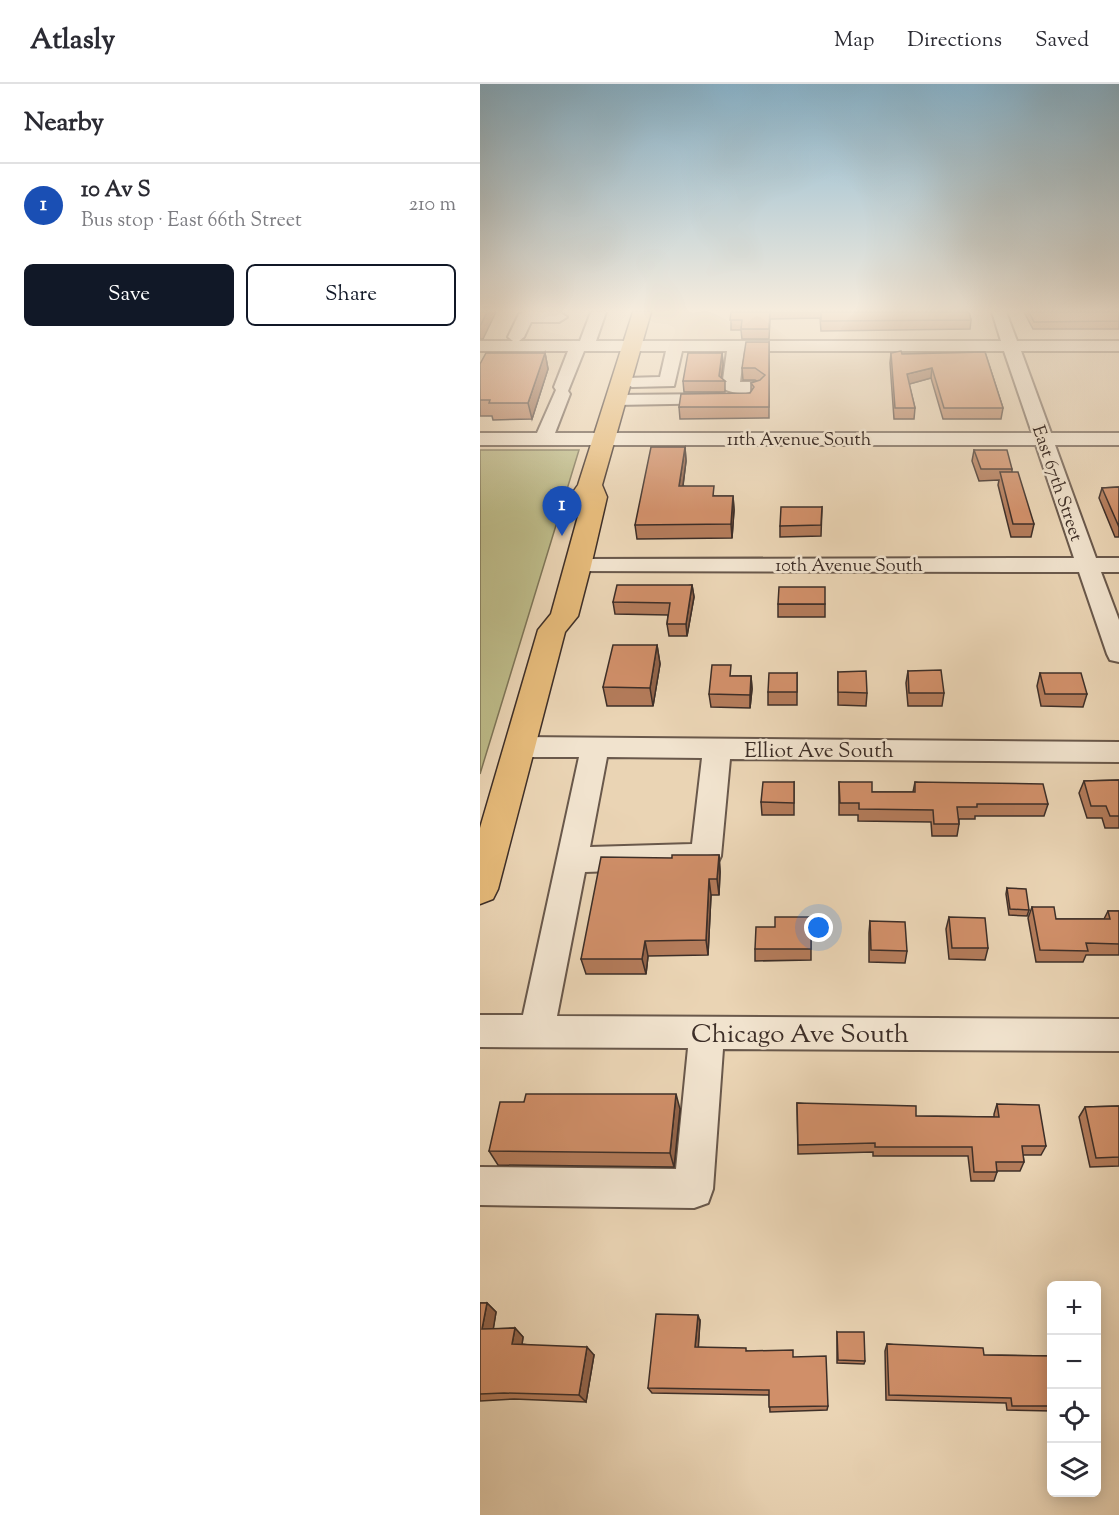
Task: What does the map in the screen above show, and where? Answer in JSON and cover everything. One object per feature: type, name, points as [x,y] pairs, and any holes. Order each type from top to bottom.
[{"type":"main road","points":[[552,630],[547,616],[580,497],[590,486],[622,379]]},
{"type":"main road","points":[[480,889],[552,630],[564,616],[578,566],[595,497],[590,486]]},
{"type":"street","points":[[544,439],[566,379]]},
{"type":"street","points":[[618,391],[668,382],[669,379]]},
{"type":"street","points":[[618,391],[749,393],[731,387],[732,379]]},
{"type":"street","name":"East 67th Street","points":[[1023,379],[1119,654]]},
{"type":"street","name":"11th Avenue South","points":[[480,439],[1119,439]]},
{"type":"street","name":"10th Avenue South","points":[[578,566],[1119,565]]},
{"type":"street","name":"Elliot Ave South","points":[[519,747],[1119,752]]},
{"type":"street","points":[[537,1031],[596,748]]},
{"type":"street","points":[[572,860],[706,856],[717,749]]},
{"type":"street","name":"Chicago Ave South","points":[[480,1031],[1119,1035]]},
{"type":"street","points":[[480,1186],[694,1189],[707,1032]]},
{"type":"shaded area","points":[[480,450],[579,450],[480,774]]},
{"type":"building","points":[[480,379],[536,379],[528,403],[489,403],[490,400],[480,400]]},
{"type":"building","points":[[683,379],[722,379],[725,381],[683,381]]},
{"type":"building","points":[[769,379],[769,407],[679,407],[681,394],[750,393],[754,387],[751,383]]},
{"type":"building","points":[[893,379],[908,379],[915,408],[895,408]]},
{"type":"building","points":[[935,379],[994,379],[1003,408],[944,408]]},
{"type":"building","points":[[651,447],[685,447],[679,486],[714,486],[713,496],[733,496],[731,524],[635,525]]},
{"type":"building","points":[[974,450],[1007,450],[1012,469],[981,469]]},
{"type":"building","points":[[1000,472],[1018,472],[1034,524],[1013,524]]},
{"type":"building","points":[[1119,487],[1119,527],[1102,488]]},
{"type":"building","points":[[781,507],[822,507],[821,525],[780,526]]},
{"type":"building","points":[[617,585],[692,585],[686,624],[667,624],[670,603],[613,602]]},
{"type":"building","points":[[779,587],[825,587],[825,604],[778,604]]},
{"type":"building","points":[[613,645],[657,645],[650,688],[603,687]]},
{"type":"building","points":[[712,665],[731,665],[730,676],[751,676],[750,695],[709,694]]},
{"type":"building","points":[[941,670],[944,693],[909,693],[908,671]]},
{"type":"building","points":[[866,671],[867,693],[838,692],[838,672]]},
{"type":"building","points":[[769,673],[797,673],[797,692],[768,692]]},
{"type":"building","points":[[1040,673],[1081,673],[1087,694],[1045,694]]},
{"type":"building","points":[[1119,780],[1119,816],[1110,816],[1106,806],[1091,806],[1084,781]]},
{"type":"building","points":[[763,782],[794,782],[794,803],[761,802]]},
{"type":"building","points":[[839,782],[872,782],[872,792],[915,792],[915,782],[1043,784],[1048,804],[977,804],[977,807],[957,807],[959,824],[934,824],[933,810],[859,809],[859,803],[840,803]]},
{"type":"building","points":[[672,855],[719,855],[717,879],[709,879],[706,940],[645,941],[642,959],[581,959],[601,857],[672,858]]},
{"type":"building","points":[[1007,888],[1026,889],[1029,910],[1010,909]]},
{"type":"building","points":[[1032,907],[1054,907],[1056,919],[1110,919],[1108,911],[1119,911],[1119,944],[1086,943],[1088,951],[1040,950]]},
{"type":"building","points":[[775,917],[811,917],[811,949],[755,949],[756,927],[775,927]]},
{"type":"building","points":[[949,917],[985,918],[988,948],[952,948]]},
{"type":"building","points":[[870,921],[905,922],[907,951],[871,950]]},
{"type":"building","points":[[526,1094],[676,1094],[670,1153],[489,1151],[500,1102],[524,1102]]},
{"type":"building","points":[[797,1103],[916,1106],[916,1116],[999,1117],[997,1104],[1039,1105],[1046,1146],[1022,1146],[1024,1162],[996,1162],[997,1172],[974,1172],[972,1147],[875,1147],[875,1143],[798,1145]]},
{"type":"building","points":[[1119,1106],[1119,1157],[1096,1158],[1085,1107]]},
{"type":"building","points":[[480,1303],[487,1303],[482,1329],[515,1328],[512,1344],[587,1347],[579,1395],[480,1394]]},
{"type":"building","points":[[656,1314],[698,1315],[695,1347],[746,1348],[746,1351],[793,1350],[793,1357],[826,1356],[828,1406],[769,1407],[769,1390],[648,1388]]},
{"type":"building","points":[[837,1332],[864,1332],[865,1361],[838,1360]]},
{"type":"building","points":[[887,1344],[983,1348],[984,1355],[1047,1356],[1047,1406],[1012,1406],[1011,1398],[889,1395]]},
{"type":"place","name":"10 Av S","points":[[562,536]]}]
